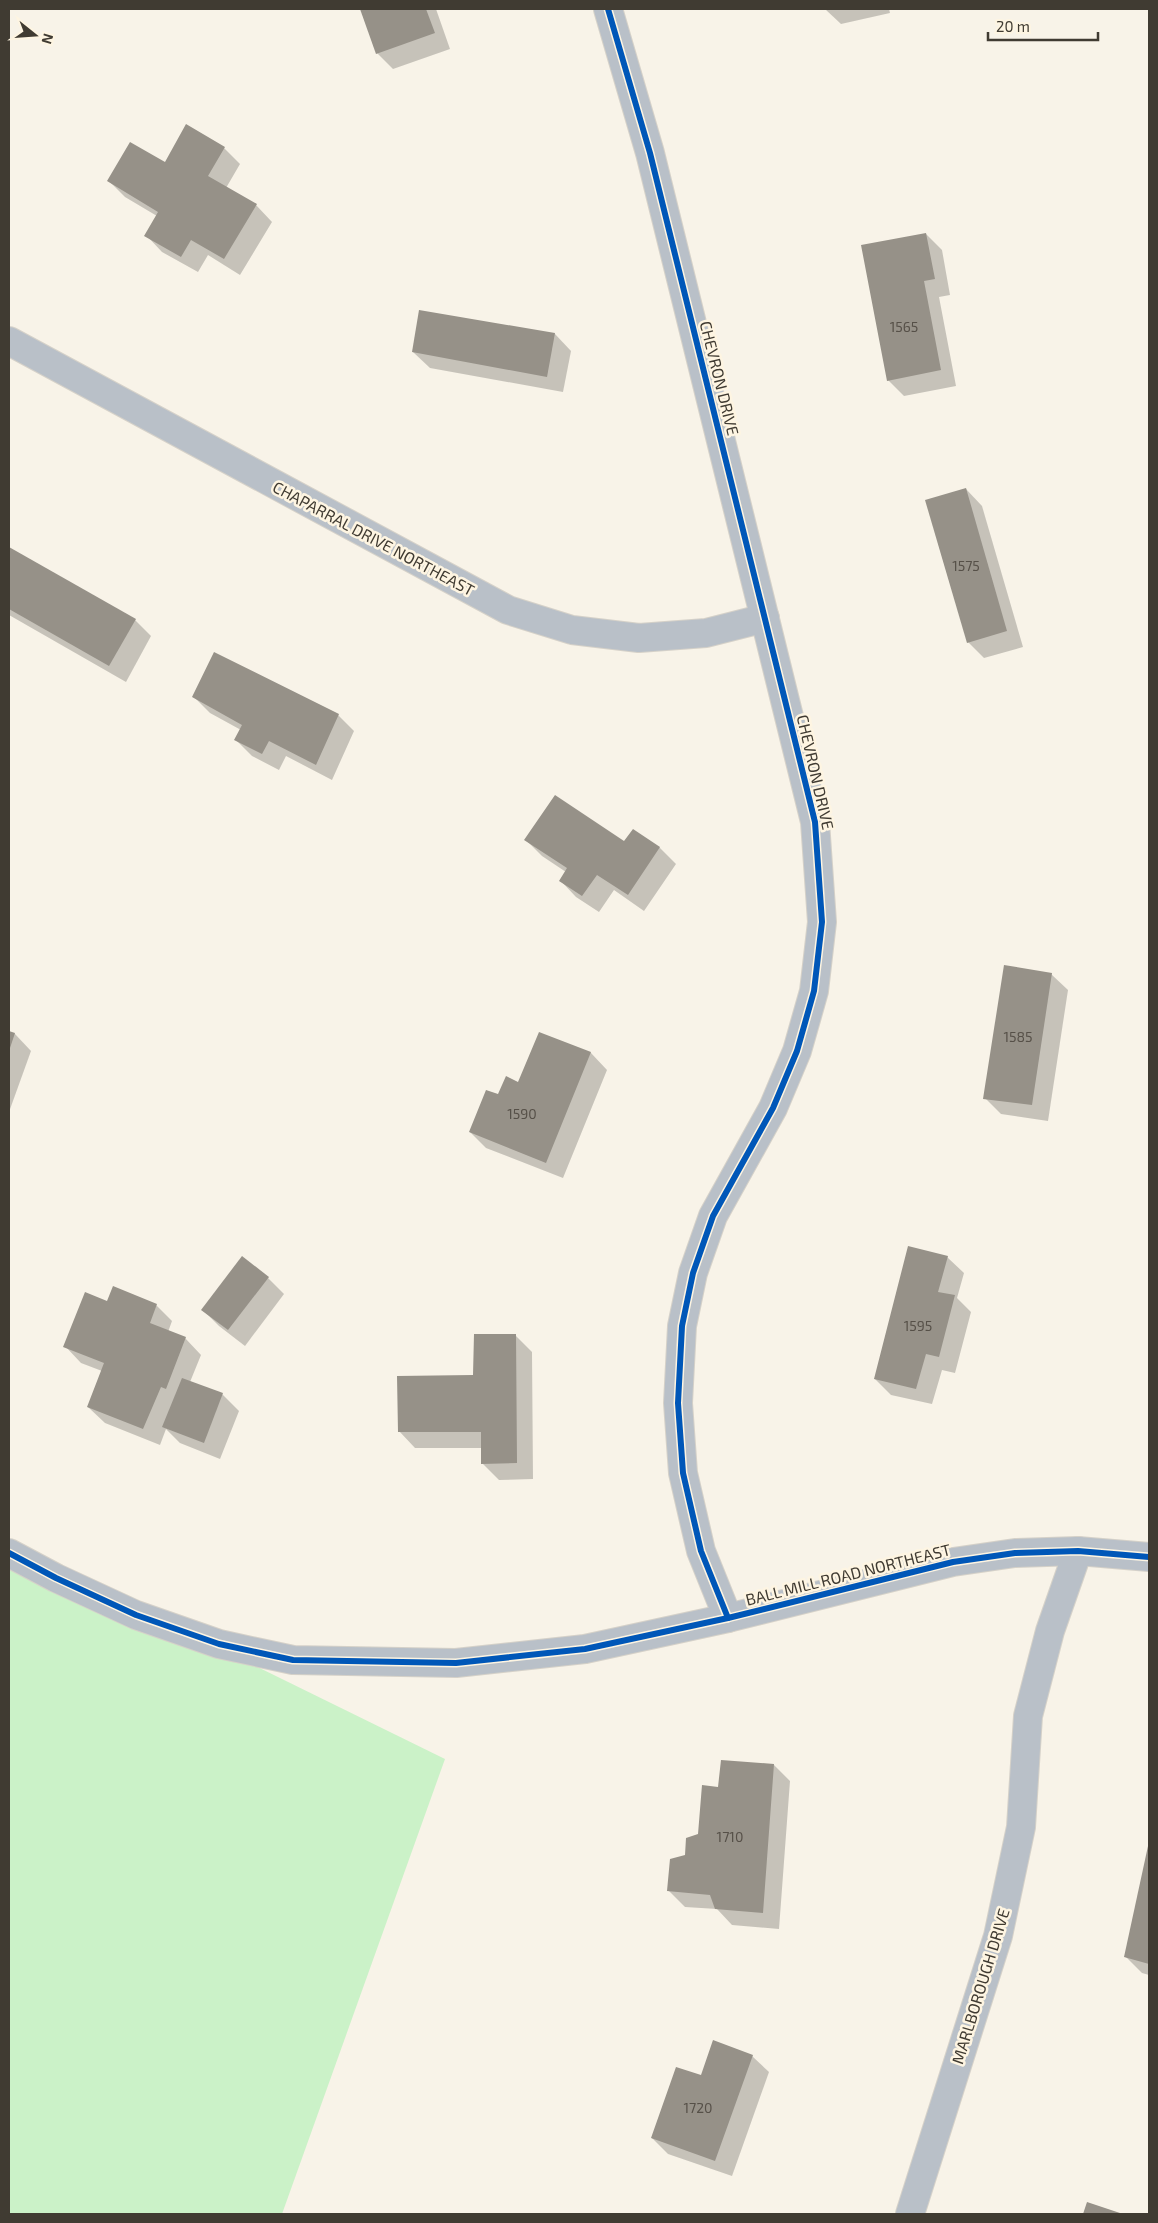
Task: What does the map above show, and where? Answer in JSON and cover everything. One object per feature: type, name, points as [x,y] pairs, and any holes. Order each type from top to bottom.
[{"type":"street","name":"CHEVRON DRIVE","points":[[608,9],[650,153],[815,822],[822,922],[814,991],[797,1051],[773,1108],[713,1216],[693,1273],[682,1326],[678,1403],[683,1473],[701,1551],[728,1618]]},
{"type":"street","name":"CHAPARRAL DRIVE NORTHEAST","points":[[9,341],[508,610],[572,630],[639,638],[706,633],[765,618]]},
{"type":"street","name":"BALL MILL ROAD NORTHEAST","points":[[9,1552],[56,1578],[136,1615],[219,1644],[293,1660],[456,1663],[585,1649],[728,1618],[953,1562],[1015,1553],[1078,1551],[1149,1557]]},
{"type":"street","name":"MARLBOROUGH DRIVE","points":[[910,2214],[998,1936],[1021,1828],[1028,1716],[1050,1631],[1078,1551]]},
{"type":"green space","points":[[9,1545],[445,1759],[282,2214],[9,2214]]},
{"type":"building","points":[[360,9],[426,9],[435,33],[376,54]]},
{"type":"building","points":[[186,124],[225,147],[208,176],[257,204],[224,259],[191,240],[181,257],[144,236],[158,212],[107,181],[130,142],[165,162]]},
{"type":"building","points":[[926,233],[935,279],[924,281],[941,370],[887,381],[861,245]]},
{"type":"building","points":[[419,310],[555,333],[547,377],[412,352]]},
{"type":"building","points":[[966,488],[1007,631],[967,643],[925,500]]},
{"type":"building","points":[[9,547],[136,619],[109,666],[9,609]]},
{"type":"building","points":[[214,652],[339,714],[316,765],[269,741],[262,754],[234,740],[242,725],[192,697]]},
{"type":"building","points":[[555,795],[624,841],[633,829],[660,847],[628,895],[597,875],[582,896],[559,881],[567,868],[524,840]]},
{"type":"building","points":[[1004,965],[1052,973],[1032,1105],[983,1099]]},
{"type":"building","points":[[9,1031],[15,1033],[9,1051]]},
{"type":"building","points":[[539,1032],[591,1052],[546,1163],[469,1132],[486,1090],[498,1094],[506,1076],[518,1082]]},
{"type":"building","points":[[908,1246],[948,1256],[938,1292],[955,1295],[939,1357],[926,1354],[916,1389],[874,1379]]},
{"type":"building","points":[[242,1256],[269,1277],[228,1330],[201,1310]]},
{"type":"building","points":[[113,1286],[157,1304],[150,1323],[186,1337],[166,1389],[161,1387],[143,1429],[87,1407],[104,1363],[63,1347],[85,1292],[107,1301]]},
{"type":"building","points":[[474,1334],[516,1334],[517,1463],[481,1464],[481,1432],[398,1432],[397,1376],[473,1375]]},
{"type":"building","points":[[182,1378],[223,1393],[204,1443],[162,1427]]},
{"type":"building","points":[[721,1760],[774,1764],[763,1913],[715,1909],[710,1895],[667,1891],[670,1859],[685,1855],[686,1838],[698,1834],[702,1785],[718,1787]]},
{"type":"building","points":[[1149,1846],[1149,1964],[1124,1957]]},
{"type":"building","points":[[713,2040],[753,2055],[715,2161],[651,2138],[676,2067],[701,2075]]},
{"type":"building","points":[[1087,2202],[1120,2213],[1083,2214]]},
{"type":"cycle path","points":[[608,9],[650,153],[815,822],[822,922],[814,991],[797,1051],[773,1108],[713,1216],[693,1273],[682,1326],[678,1403],[683,1473],[701,1551],[728,1618]]},
{"type":"cycle path","points":[[9,1553],[56,1578],[136,1615],[219,1644],[293,1660],[456,1663],[585,1649],[728,1618],[953,1562],[1015,1553],[1078,1551],[1149,1557]]}]
